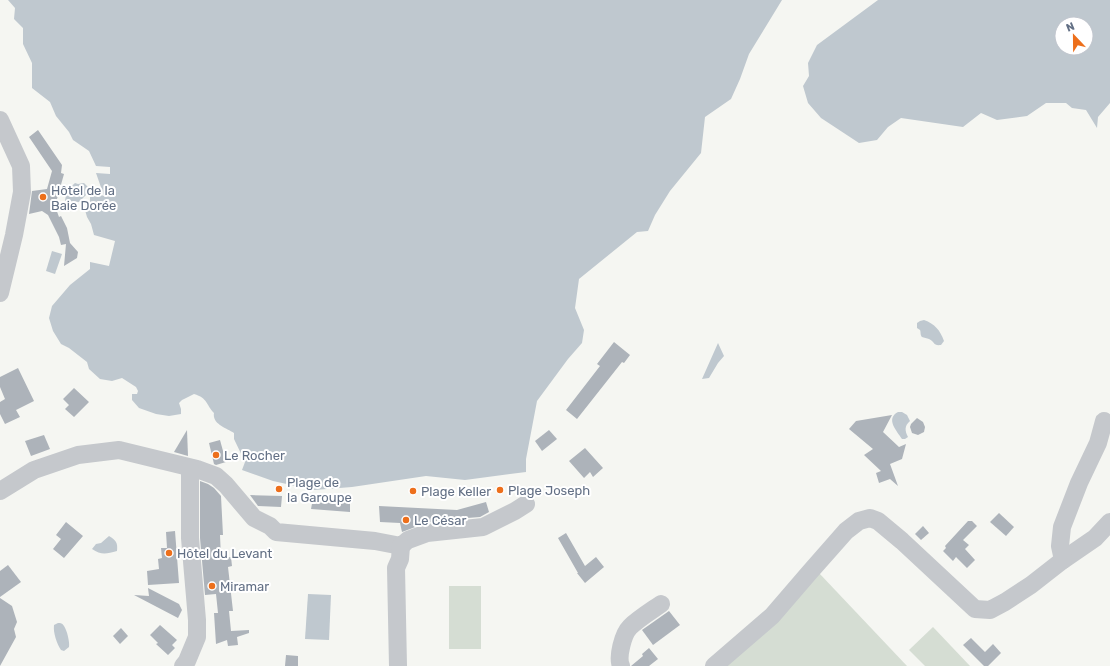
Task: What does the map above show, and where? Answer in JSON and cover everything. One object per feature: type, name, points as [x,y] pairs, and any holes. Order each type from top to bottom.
[{"type":"street","points":[[0,120],[21,166],[22,192],[7,234],[0,293]]},
{"type":"street","points":[[1063,560],[1060,546],[1062,527],[1079,484],[1098,443],[1104,420]]},
{"type":"street","points":[[0,491],[34,470],[78,454],[119,450],[205,472],[220,478],[254,518],[270,526],[276,522],[380,531],[393,537],[401,552],[405,568],[407,666]]},
{"type":"street","points":[[183,666],[187,661],[197,637],[190,538],[190,468]]},
{"type":"street","points":[[398,666],[396,568],[401,552],[408,540],[427,533],[483,527],[526,504]]},
{"type":"street","points":[[714,666],[772,616],[813,567],[846,531],[859,521],[870,518],[878,521],[902,541],[975,609],[990,610],[1031,585],[1063,560],[1095,538],[1110,522]]},
{"type":"street","points":[[622,666],[620,663],[620,647],[629,628],[661,604]]},
{"type":"shaded area","points":[[8,0],[782,0],[749,54],[731,99],[705,117],[701,153],[670,191],[655,215],[648,231],[637,232],[579,279],[575,308],[584,330],[582,343],[568,359],[537,401],[526,459],[526,472],[465,480],[426,476],[352,487],[314,490],[273,481],[242,470],[245,462],[234,439],[234,433],[217,423],[214,413],[206,402],[199,396],[194,394],[179,403],[181,414],[169,416],[156,414],[139,408],[132,400],[132,394],[137,394],[138,391],[136,387],[122,378],[112,381],[100,379],[89,369],[87,362],[69,348],[61,344],[53,331],[49,318],[52,306],[70,285],[90,269],[90,262],[109,266],[115,241],[94,235],[85,210],[90,203],[90,197],[87,194],[79,202],[65,201],[66,196],[69,189],[75,183],[84,183],[93,192],[104,196],[96,173],[110,174],[110,167],[96,166],[89,151],[73,140],[69,132],[56,116],[50,102],[32,88],[32,63],[23,44],[23,28],[14,19],[15,8]]},
{"type":"shaded area","points":[[878,0],[1110,0],[1110,103],[1098,117],[1097,128],[1086,110],[1072,108],[1066,103],[1046,103],[1027,116],[997,120],[981,113],[963,127],[901,118],[888,127],[877,140],[859,143],[821,118],[808,103],[803,86],[809,76],[808,63],[817,45]]},
{"type":"shaded area","points":[[52,251],[62,254],[55,274],[46,271]]},
{"type":"shaded area","points":[[924,320],[931,323],[939,331],[944,341],[941,345],[935,344],[931,340],[921,336],[920,330],[917,328],[917,323]]},
{"type":"shaded area","points":[[718,343],[724,356],[709,378],[702,379]]},
{"type":"shaded area","points":[[898,412],[902,412],[907,415],[910,421],[906,427],[908,437],[905,439],[902,439],[892,422],[892,418]]},
{"type":"shaded area","points":[[109,536],[116,542],[117,551],[104,553],[92,549],[96,544],[101,543]]},
{"type":"shaded area","points":[[819,573],[907,666],[722,666]]},
{"type":"shaded area","points":[[449,586],[481,586],[481,649],[449,649]]},
{"type":"shaded area","points":[[308,594],[331,595],[329,640],[305,639]]},
{"type":"shaded area","points":[[58,623],[63,625],[68,636],[69,647],[64,651],[61,650],[55,635],[54,625]]},
{"type":"shaded area","points":[[933,627],[970,666],[925,666],[909,650]]},
{"type":"building","points":[[38,130],[62,165],[61,173],[64,174],[55,206],[59,217],[61,216],[67,228],[70,243],[78,252],[77,258],[64,266],[66,244],[61,245],[59,237],[48,215],[42,211],[29,214],[32,191],[47,189],[52,171],[29,137]]},
{"type":"building","points":[[614,342],[630,355],[624,363],[622,362],[577,419],[566,410],[600,366],[597,364]]},
{"type":"building","points":[[18,368],[34,401],[16,410],[20,417],[5,424],[0,414],[0,402],[5,399],[0,387],[0,377]]},
{"type":"building","points":[[74,388],[89,402],[74,417],[65,409],[69,405],[63,399]]},
{"type":"building","points":[[892,415],[883,432],[899,447],[906,444],[902,459],[890,464],[898,486],[890,479],[879,483],[876,473],[881,471],[864,455],[873,449],[849,429],[856,421]]},
{"type":"building","points":[[917,418],[923,422],[925,427],[924,432],[918,435],[912,433],[910,427]]},
{"type":"building","points":[[187,430],[188,456],[174,452]]},
{"type":"building","points":[[549,430],[557,439],[542,451],[535,441]]},
{"type":"building","points":[[44,435],[50,449],[31,456],[25,441]]},
{"type":"building","points":[[220,440],[226,462],[216,465],[214,464],[209,443]]},
{"type":"building","points":[[585,448],[603,468],[593,477],[590,472],[584,478],[569,461]]},
{"type":"building","points":[[200,481],[214,488],[221,496],[223,535],[220,535],[221,558],[231,557],[232,566],[228,567],[233,611],[229,611],[231,631],[249,630],[249,633],[237,637],[238,645],[228,646],[227,640],[216,644],[214,613],[218,613],[216,594],[205,595],[200,538]]},
{"type":"building","points":[[250,495],[282,496],[281,507],[258,506]]},
{"type":"building","points":[[313,498],[350,500],[350,512],[311,509]]},
{"type":"building","points":[[486,502],[489,512],[480,517],[442,520],[426,523],[402,532],[400,523],[380,522],[379,506],[457,510]]},
{"type":"building","points":[[999,513],[1014,527],[1006,536],[990,522]]},
{"type":"building","points":[[968,521],[972,521],[977,526],[963,540],[969,545],[965,549],[975,560],[967,568],[956,557],[953,561],[943,551],[946,548],[945,546]]},
{"type":"building","points":[[66,522],[83,536],[64,558],[53,549],[61,539],[56,535]]},
{"type":"building","points":[[923,526],[929,533],[921,540],[915,534]]},
{"type":"building","name":"Hôtel du Levant","points":[[175,531],[179,583],[148,585],[147,571],[159,569],[158,559],[162,558],[161,548],[167,548],[166,532]]},
{"type":"building","points":[[566,533],[585,566],[596,557],[604,567],[585,583],[577,573],[558,538]]},
{"type":"building","points":[[8,565],[21,582],[0,597],[0,571]]},
{"type":"building","points":[[148,588],[179,604],[182,610],[178,618],[134,595],[149,596]]},
{"type":"building","points":[[0,598],[12,606],[17,622],[14,629],[16,637],[0,666]]},
{"type":"building","points":[[669,611],[680,625],[653,645],[642,630]]},
{"type":"building","points":[[160,625],[177,640],[172,645],[175,648],[168,655],[156,644],[158,643],[150,635]]},
{"type":"building","points":[[121,628],[128,636],[120,644],[113,636]]},
{"type":"building","points":[[971,638],[985,652],[993,644],[1001,653],[988,666],[984,666],[963,645]]},
{"type":"building","points":[[649,648],[658,659],[649,666],[631,666],[643,656],[642,654]]},
{"type":"building","points":[[286,655],[298,656],[298,666],[285,666]]},
{"type":"place","name":"Hôtel de la Baie Dorée","points":[[43,197]]},
{"type":"place","name":"Le Rocher","points":[[216,455]]},
{"type":"place","name":"Plage de la Garoupe","points":[[279,489]]},
{"type":"place","name":"Plage Joseph","points":[[500,490]]},
{"type":"place","name":"Plage Keller","points":[[413,491]]},
{"type":"place","name":"Le César","points":[[406,520]]},
{"type":"place","name":"Hôtel du Levant","points":[[169,553]]},
{"type":"place","name":"Miramar","points":[[212,586]]}]
